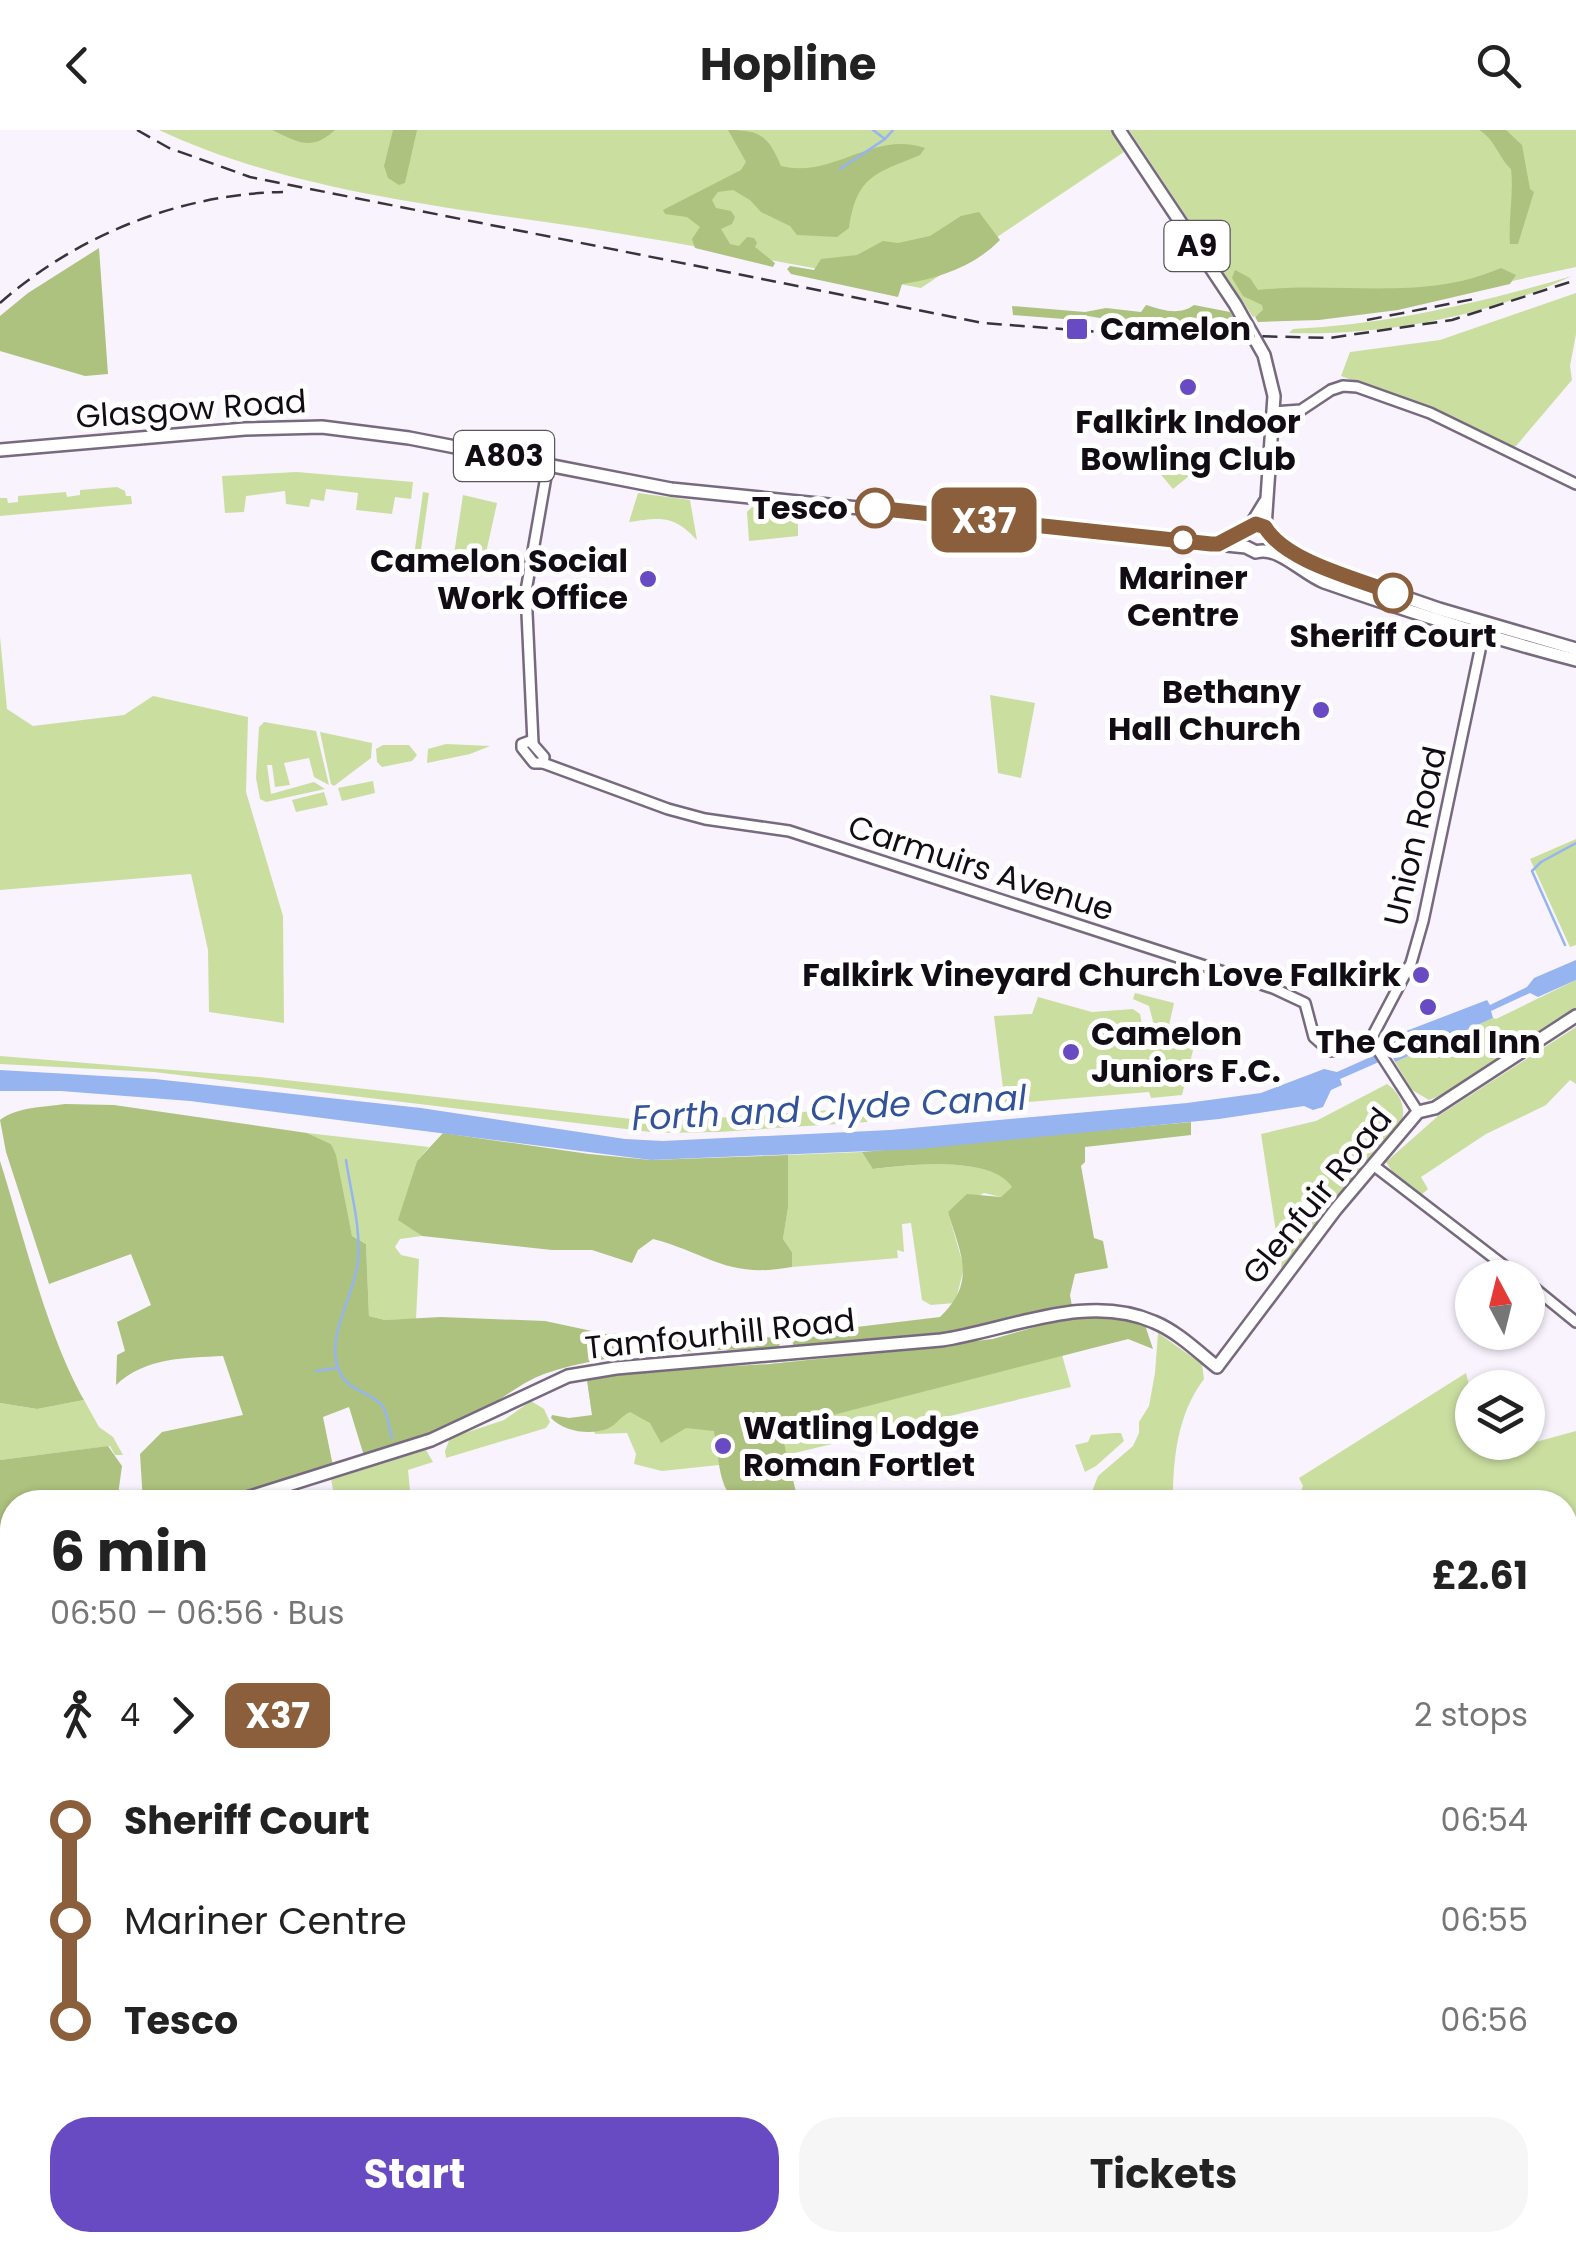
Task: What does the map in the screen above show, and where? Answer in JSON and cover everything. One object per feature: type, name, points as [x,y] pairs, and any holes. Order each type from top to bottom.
[{"type":"main road","name":"A9","points":[[1119,130],[1256,336],[1270,375],[1273,412],[1268,499],[1257,530]]},
{"type":"main road","name":"Glasgow Road","points":[[0,450],[288,426],[409,438],[671,489],[1246,547],[1256,552],[1264,549]]},
{"type":"main road","points":[[1218,544],[1257,530],[1319,566],[1467,618],[1576,649]]},
{"type":"main road","points":[[1246,547],[1242,540],[1257,530]]},
{"type":"main road","points":[[1257,530],[1264,549],[1282,556],[1309,576],[1483,636],[1576,660]]},
{"type":"main road","points":[[1467,618],[1481,626],[1483,636]]},
{"type":"main road","name":"Glenfuir Road","points":[[1217,1366],[1418,1112],[1435,1108],[1576,1016]]},
{"type":"main road","name":"Tamfourhill Road","points":[[272,1490],[430,1440],[568,1376],[616,1368],[941,1340],[1074,1312],[1131,1314],[1155,1322],[1217,1366]]},
{"type":"street","points":[[1273,412],[1301,410],[1331,390],[1357,387],[1430,413],[1576,484]]},
{"type":"street","name":"Carmuirs Avenue","points":[[548,465],[526,591],[533,719],[530,742],[522,748],[534,763],[706,819],[789,831],[1273,988],[1305,1003],[1314,1037],[1330,1050],[1350,1049],[1371,1039]]},
{"type":"street","name":"Union Road","points":[[1371,1039],[1412,964],[1483,636]]},
{"type":"street","points":[[1371,1039],[1418,1112]]},
{"type":"street","points":[[1373,1165],[1495,1260]]},
{"type":"street","points":[[1545,1296],[1576,1322]]},
{"type":"green space","points":[[159,130],[1113,130],[1127,150],[921,288],[628,235],[368,194],[261,168]]},
{"type":"green space","points":[[272,130],[335,130],[319,141],[304,143]]},
{"type":"green space","points":[[393,130],[417,130],[405,183],[399,185],[388,178],[384,166]]},
{"type":"green space","points":[[728,130],[756,133],[767,141],[781,166],[800,168],[888,145],[925,148],[920,155],[870,179],[857,197],[849,228],[837,237],[797,235],[790,226],[761,212],[733,190],[718,192],[712,200],[716,208],[731,211],[735,217],[732,224],[721,229],[730,244],[739,246],[747,237],[754,238],[755,247],[775,263],[773,267],[695,248],[692,239],[700,227],[687,217],[665,214],[663,210],[741,170],[746,162]]},
{"type":"green space","points":[[1129,130],[1576,130],[1576,267],[1425,300],[1273,309],[1253,317]]},
{"type":"green space","points":[[1479,130],[1506,130],[1522,145],[1530,189],[1534,192],[1518,244],[1510,244],[1511,169]]},
{"type":"green space","points":[[979,212],[1000,240],[955,270],[902,284],[898,297],[791,274],[787,269],[790,266],[814,270],[821,259],[857,255],[883,241],[898,243],[930,236],[961,216]]},
{"type":"green space","points":[[99,248],[108,374],[85,376],[0,351],[0,316],[28,293]]},
{"type":"green space","points":[[1501,268],[1516,275],[1510,284],[1398,310],[1319,320],[1258,322],[1255,317],[1263,310],[1262,305],[1243,296],[1232,278],[1235,270],[1250,278],[1258,290],[1412,288],[1442,285]]},
{"type":"green space","points":[[1572,276],[1505,302],[1434,321],[1361,331],[1289,333],[1293,329],[1434,311]]},
{"type":"green space","points":[[1576,293],[1572,380],[1516,446],[1509,447],[1432,410],[1341,376],[1350,352],[1440,340]]},
{"type":"green space","points":[[1146,305],[1177,311],[1194,305],[1230,312],[1237,324],[1182,325],[1180,321],[1124,322],[1082,315],[1064,319],[1013,315],[1012,306],[1141,312]]},
{"type":"green space","points":[[1161,464],[1190,465],[1189,476],[1173,489],[1157,470]]},
{"type":"green space","points":[[297,472],[413,482],[411,499],[395,497],[392,514],[356,510],[358,493],[326,489],[324,501],[311,499],[309,507],[286,504],[285,491],[246,496],[244,512],[225,513],[222,476]]},
{"type":"green space","points":[[117,487],[131,496],[132,504],[0,516],[0,498],[7,498],[8,503],[18,502],[18,496],[66,492],[67,497],[80,495],[80,490]]},
{"type":"green space","points":[[423,492],[429,493],[419,564],[413,563]]},
{"type":"green space","points":[[638,493],[690,500],[697,540],[674,522],[629,522]]},
{"type":"green space","points":[[463,495],[497,503],[486,553],[464,549],[459,575],[451,574]]},
{"type":"green space","points":[[752,507],[798,511],[798,536],[749,541],[747,512]]},
{"type":"green space","points":[[0,637],[7,709],[33,726],[124,715],[153,696],[248,717],[246,792],[283,916],[284,1023],[209,1012],[208,950],[191,874],[0,890]]},
{"type":"green space","points":[[990,695],[1035,703],[1021,778],[998,773]]},
{"type":"green space","points":[[264,722],[316,731],[329,785],[314,777],[309,758],[284,763],[290,785],[275,787],[272,765],[267,765],[271,794],[314,782],[325,789],[266,802],[260,799],[256,778],[259,727]]},
{"type":"green space","points":[[320,732],[372,743],[371,758],[334,786]]},
{"type":"green space","points":[[446,744],[490,746],[427,763],[428,749]]},
{"type":"green space","points":[[383,745],[409,745],[417,755],[412,761],[382,767],[377,762],[376,749]]},
{"type":"green space","points":[[373,781],[375,793],[342,801],[338,788]]},
{"type":"green space","points":[[324,792],[328,805],[296,812],[292,800]]},
{"type":"green space","points":[[1576,839],[1576,945],[1570,947],[1530,859]]},
{"type":"green space","points":[[1576,980],[1576,1010],[1442,1095],[1429,1100],[1412,1090],[1395,1062],[1496,1019]]},
{"type":"green space","points":[[1135,993],[1174,1003],[1168,1030],[1197,1034],[1182,1095],[1151,1098],[1149,1092],[1005,1104],[994,1016],[1032,1014],[1038,997],[1092,1012],[1133,1009],[1140,1014],[1143,1030],[1155,1029],[1149,1006],[1133,999]]},
{"type":"green space","points":[[1576,1027],[1576,1084],[1570,1080],[1546,1105],[1486,1134],[1421,1177],[1428,1189],[1419,1197],[1396,1178],[1386,1162],[1438,1116]]},
{"type":"green space","points":[[0,1056],[259,1077],[658,1122],[861,1108],[869,1114],[867,1122],[659,1133],[154,1072],[0,1064]]},
{"type":"green space","points":[[1387,1084],[1400,1100],[1402,1121],[1282,1271],[1261,1134],[1316,1121]]},
{"type":"green space","points":[[65,1104],[114,1105],[307,1133],[331,1144],[352,1236],[366,1244],[369,1316],[385,1320],[441,1317],[545,1321],[606,1334],[660,1332],[781,1338],[779,1347],[660,1353],[573,1366],[535,1378],[451,1426],[364,1456],[349,1407],[323,1417],[333,1466],[248,1490],[142,1490],[140,1454],[162,1432],[243,1415],[223,1356],[153,1364],[116,1385],[117,1355],[125,1351],[117,1322],[151,1305],[131,1254],[49,1284],[6,1152],[0,1120],[22,1110]]},
{"type":"green space","points":[[1191,1122],[1191,1135],[1085,1147],[1085,1162],[1081,1166],[1094,1238],[1103,1241],[1108,1268],[1075,1274],[1070,1295],[1072,1306],[977,1331],[794,1348],[792,1340],[798,1334],[940,1317],[959,1292],[963,1268],[948,1212],[967,1194],[1001,1197],[1012,1187],[1001,1177],[968,1166],[926,1164],[873,1169],[862,1152]]},
{"type":"green space","points":[[307,1133],[429,1147],[417,1161],[399,1220],[422,1236],[400,1239],[395,1247],[401,1255],[419,1259],[416,1319],[369,1316],[366,1244],[352,1236],[331,1144]]},
{"type":"green space","points":[[443,1133],[651,1160],[788,1155],[788,1208],[783,1239],[792,1252],[792,1267],[734,1267],[653,1239],[638,1250],[632,1263],[592,1250],[552,1250],[422,1236],[398,1220],[417,1161]]},
{"type":"green space","points":[[862,1152],[874,1169],[927,1164],[968,1166],[1002,1177],[1013,1187],[1001,1197],[984,1193],[948,1212],[964,1268],[955,1303],[931,1305],[922,1300],[911,1223],[902,1224],[904,1252],[897,1250],[898,1258],[792,1267],[792,1252],[783,1239],[788,1208],[788,1155]]},
{"type":"green space","points":[[0,1161],[47,1315],[84,1400],[37,1409],[0,1403]]},
{"type":"green space","points":[[1067,1318],[1128,1339],[1062,1355],[1071,1387],[786,1455],[770,1364],[993,1339]]},
{"type":"green space","points":[[1067,1318],[1135,1319],[1145,1325],[1153,1349],[1128,1339],[798,1424],[784,1443],[796,1490],[727,1490],[714,1431],[686,1428],[661,1443],[650,1423],[630,1412],[609,1428],[595,1432],[571,1429],[551,1418],[592,1415],[587,1380],[631,1372],[770,1364],[993,1339]]},
{"type":"green space","points":[[1158,1333],[1202,1364],[1204,1379],[1188,1407],[1178,1438],[1173,1490],[1093,1490],[1098,1476],[1133,1446],[1139,1422],[1149,1406]]},
{"type":"green space","points":[[707,1368],[719,1465],[662,1471],[634,1464],[636,1454],[627,1433],[595,1434],[587,1380],[631,1372]]},
{"type":"green space","points":[[1455,1380],[1455,1460],[1545,1460],[1545,1439],[1576,1431],[1576,1490],[1301,1490],[1299,1478]]},
{"type":"green space","points":[[84,1400],[99,1427],[113,1437],[123,1455],[115,1455],[110,1446],[0,1460],[0,1403],[37,1409]]},
{"type":"green space","points":[[531,1401],[544,1409],[550,1422],[546,1428],[446,1458],[450,1438],[504,1420]]},
{"type":"green space","points":[[1121,1433],[1124,1441],[1085,1472],[1075,1445],[1088,1442],[1091,1435]]},
{"type":"green space","points":[[108,1446],[122,1466],[119,1490],[0,1490],[0,1460]]},
{"type":"green space","points":[[426,1450],[433,1462],[408,1470],[410,1490],[333,1490],[331,1478]]},
{"type":"water","points":[[1576,960],[1576,980],[1538,997],[1530,993],[1491,1011],[1493,1018],[1395,1062],[1386,1043],[1401,1033],[1487,1000],[1490,1005],[1527,987],[1534,978]]},
{"type":"water","points":[[1375,1055],[1379,1062],[1340,1079],[1342,1085],[1331,1090],[1323,1107],[1313,1110],[1304,1106],[1219,1119],[919,1149],[651,1160],[190,1101],[61,1091],[0,1091],[0,1070],[155,1079],[421,1108],[625,1139],[663,1141],[890,1130],[1187,1103],[1261,1093],[1324,1069],[1337,1072]]},
{"type":"waterway","points":[[873,130],[885,139],[893,130]]},
{"type":"waterway","points":[[840,169],[885,139]]},
{"type":"waterway","points":[[1565,945],[1532,871],[1576,843]]},
{"type":"waterway","points":[[346,1160],[359,1248],[335,1355],[345,1380],[382,1405],[392,1438]]},
{"type":"waterway","points":[[316,1371],[335,1368]]},
{"type":"railway","points":[[137,130],[169,148],[250,177],[983,323],[1100,332],[1329,338],[1452,320],[1576,280]]},
{"type":"railway","points":[[0,303],[62,257],[132,223],[206,201],[283,192]]},
{"type":"railway","points":[[1367,320],[1479,298]]},
{"type":"bus line","name":"X37","points":[[875,508],[1211,544],[1256,524],[1306,560],[1393,593]]},
{"type":"place","name":"Camelon","points":[[1077,329]]},
{"type":"place","name":"Falkirk Indoor Bowling Club","points":[[1188,387]]},
{"type":"place","name":"Tesco","points":[[875,508]]},
{"type":"place","name":"Mariner Centre","points":[[1183,540]]},
{"type":"place","name":"Camelon Social Work Office","points":[[648,579]]},
{"type":"place","name":"Sheriff Court","points":[[1393,593]]},
{"type":"place","name":"Bethany Hall Church","points":[[1321,710]]},
{"type":"place","name":"Falkirk Vineyard Church Love Falkirk","points":[[1421,975]]},
{"type":"place","name":"The Canal Inn","points":[[1428,1007]]},
{"type":"place","name":"Camelon Juniors F.C.","points":[[1071,1052]]},
{"type":"place","name":"Watling Lodge Roman Fortlet","points":[[723,1446]]},
{"type":"water label","name":"Forth and Clyde Canal","points":[[829,1108]]}]
